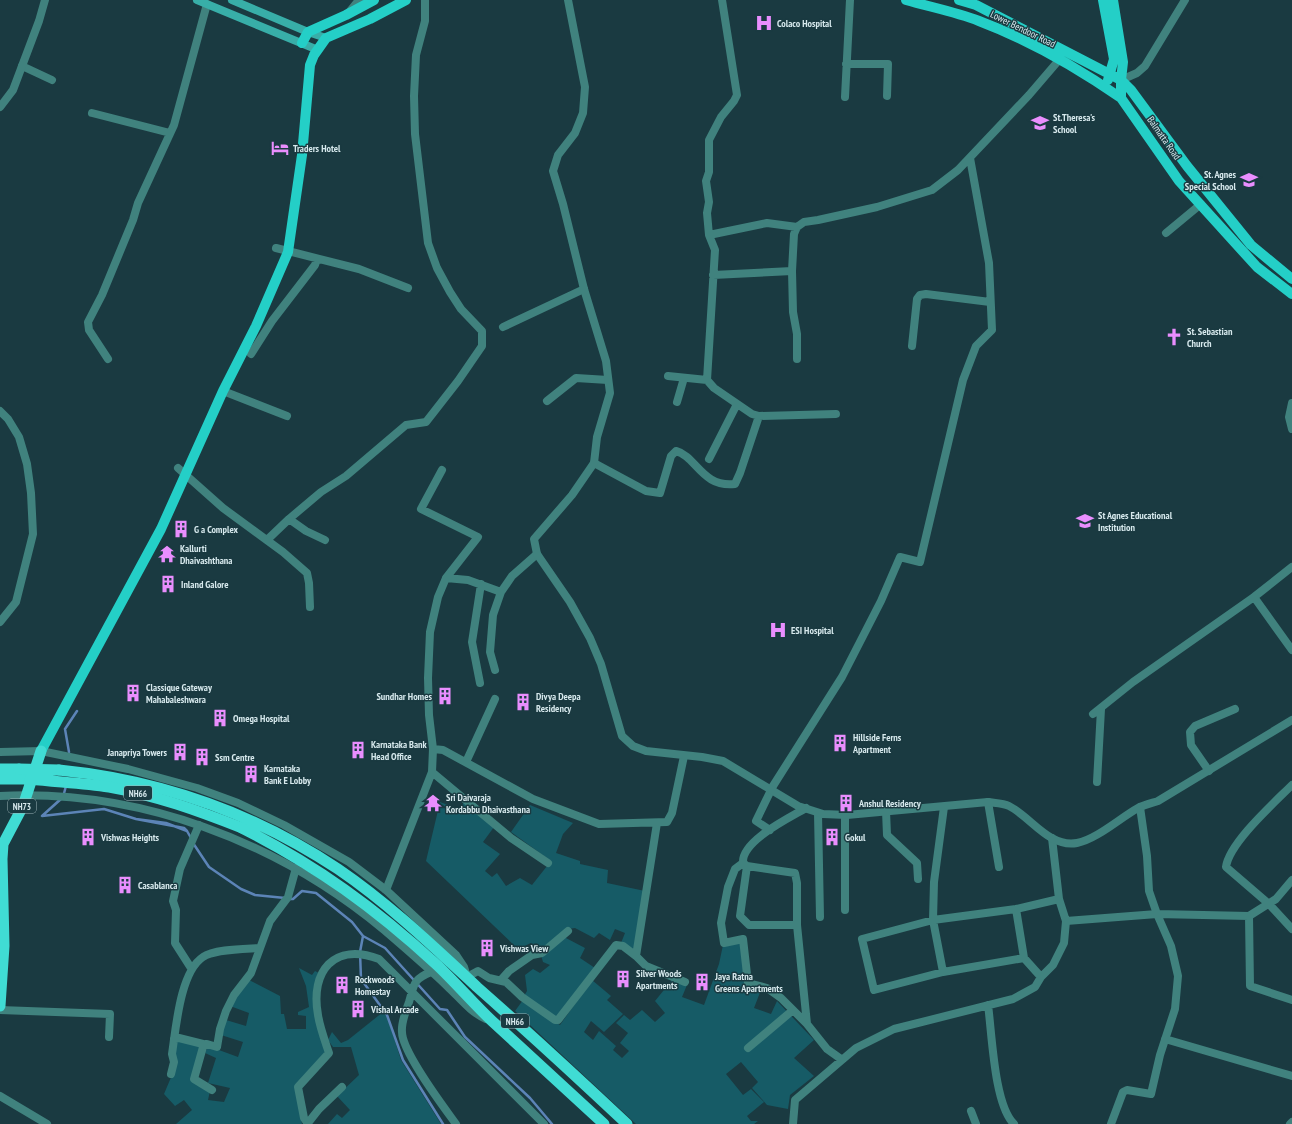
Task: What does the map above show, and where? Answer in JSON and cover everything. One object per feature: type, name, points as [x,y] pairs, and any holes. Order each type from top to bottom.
[{"type":"highway","name":"NH73","points":[[0,1006],[4,946],[3,844],[27,794],[41,752]]},
{"type":"highway","name":"NH66","points":[[0,769],[59,770],[123,779],[191,797],[243,823],[313,867],[377,913],[438,966],[492,1021],[604,1124]]},
{"type":"highway","name":"NH66","points":[[0,779],[30,779],[110,787],[143,794],[243,823],[286,838],[339,870],[395,914],[627,1124]]},
{"type":"main road","points":[[197,0],[318,50]]},
{"type":"main road","points":[[232,0],[326,38]]},
{"type":"main road","points":[[302,43],[308,32],[346,15],[374,0]]},
{"type":"main road","points":[[41,752],[161,529],[223,391],[256,326],[288,252],[302,155],[310,65],[326,38],[370,19],[406,0]]},
{"type":"main road","name":"Lower Bendoor Road","points":[[906,0],[979,21],[1032,45],[1106,87],[1122,98]]},
{"type":"main road","points":[[959,0],[976,5],[1121,80],[1132,90],[1186,166],[1251,245],[1292,279]]},
{"type":"main road","points":[[1103,0],[1114,59],[1106,87]]},
{"type":"main road","points":[[1113,0],[1123,62],[1121,80],[1122,98]]},
{"type":"main road","name":"Balmatta Road","points":[[1122,98],[1179,181],[1257,266],[1292,294]]},
{"type":"street","points":[[0,107],[13,90],[39,21],[45,0]]},
{"type":"street","points":[[346,15],[359,0]]},
{"type":"street","points":[[267,540],[288,518],[321,492],[346,476],[406,425],[426,422],[458,381],[482,346],[482,331],[461,309],[450,292],[437,268],[428,243],[414,134],[416,55],[425,21],[424,0]]},
{"type":"street","points":[[568,0],[585,87],[583,113],[575,133],[558,155],[553,171],[564,204],[584,289],[606,361],[610,393],[597,437],[594,463],[572,495],[534,539],[537,554],[570,602],[590,638],[601,664],[622,736],[633,746],[646,751],[684,756],[702,756],[723,761],[771,789],[818,813],[845,815],[988,802],[1008,805],[1061,843],[1077,843],[1098,833],[1140,807],[1158,801],[1292,720]]},
{"type":"street","points":[[707,380],[715,250],[709,235],[707,213],[709,202],[706,181],[709,172],[709,140],[721,117],[734,102],[737,95],[722,0]]},
{"type":"street","points":[[845,97],[850,0]]},
{"type":"street","points":[[1121,80],[1137,73],[1145,66],[1185,0]]},
{"type":"street","points":[[108,359],[89,330],[88,322],[102,295],[133,220],[138,203],[170,134],[190,70],[207,4]]},
{"type":"street","points":[[796,359],[797,334],[793,312],[792,272],[794,234],[797,227],[804,222],[877,207],[932,190],[958,170],[970,158],[1029,95],[1059,60]]},
{"type":"street","points":[[846,64],[888,64],[887,96]]},
{"type":"street","points":[[22,66],[52,80]]},
{"type":"street","points":[[92,113],[170,134]]},
{"type":"street","points":[[770,830],[756,821],[771,789],[842,677],[900,557],[920,562],[963,380],[976,346],[992,330],[989,263],[970,158]]},
{"type":"street","points":[[1166,233],[1201,204]]},
{"type":"street","points":[[709,235],[767,223],[797,227]]},
{"type":"street","points":[[276,248],[359,269],[408,288]]},
{"type":"street","points":[[251,354],[272,321],[315,266],[317,259]]},
{"type":"street","points":[[713,276],[792,272]]},
{"type":"street","points":[[503,327],[584,289]]},
{"type":"street","points":[[912,346],[917,299],[920,295],[926,294],[990,302]]},
{"type":"street","points":[[668,376],[707,380],[714,388],[752,414],[758,416],[836,414]]},
{"type":"street","points":[[547,401],[576,378],[608,380]]},
{"type":"street","points":[[677,402],[684,378]]},
{"type":"street","points":[[223,391],[287,416]]},
{"type":"street","points":[[1292,403],[1289,417],[1292,428]]},
{"type":"street","points":[[709,459],[737,404]]},
{"type":"street","points":[[0,411],[8,419],[19,437],[27,464],[31,493],[33,534],[16,602],[0,622]]},
{"type":"street","points":[[594,463],[646,491],[660,492],[671,456],[676,451],[682,454],[706,476],[716,482],[735,484],[740,474],[758,416]]},
{"type":"street","points":[[178,468],[223,508],[267,540],[306,573],[309,584],[310,607]]},
{"type":"street","points":[[386,890],[432,772],[433,749],[429,715],[428,678],[430,632],[438,597],[446,578],[478,537],[421,509],[442,470]]},
{"type":"street","points":[[288,518],[306,531],[325,540]]},
{"type":"street","points":[[495,670],[490,652],[493,615],[501,592],[512,576],[537,554]]},
{"type":"street","points":[[1093,714],[1133,682],[1254,597],[1292,567]]},
{"type":"street","points":[[446,578],[468,580],[501,592]]},
{"type":"street","points":[[480,684],[472,642],[481,584]]},
{"type":"street","points":[[1254,597],[1292,650]]},
{"type":"street","points":[[466,762],[495,699]]},
{"type":"street","points":[[1097,782],[1101,709]]},
{"type":"street","points":[[1209,771],[1191,745],[1190,732],[1195,726],[1235,709]]},
{"type":"street","points":[[433,749],[444,750],[533,799],[599,824],[667,822],[672,813],[684,756]]},
{"type":"street","points":[[0,752],[41,752],[165,778],[238,803],[284,824],[334,852],[386,890],[456,955],[464,967],[466,977],[478,971],[489,978],[506,982],[522,997],[554,1020],[558,1020],[616,945],[623,946],[646,966],[685,982]]},
{"type":"street","points":[[432,772],[511,838],[548,863]]},
{"type":"street","points":[[1292,785],[1255,822],[1227,858],[1226,866],[1269,904],[1292,929]]},
{"type":"street","points":[[0,796],[27,794],[77,796],[126,804],[199,825],[255,848],[296,868],[363,914],[431,972],[468,1008],[480,1016],[492,1021]]},
{"type":"street","points":[[988,802],[999,867]]},
{"type":"street","points":[[943,972],[932,920],[934,882],[944,807]]},
{"type":"street","points":[[1111,1124],[1123,1092],[1127,1090],[1151,1094],[1165,1039],[1175,1009],[1178,976],[1171,946],[1149,891],[1147,856],[1140,807]]},
{"type":"street","points":[[797,925],[749,925],[742,919],[740,916],[745,865],[744,853],[757,839],[806,808]]},
{"type":"street","points":[[886,811],[887,835],[917,863],[918,879]]},
{"type":"street","points":[[818,813],[820,917]]},
{"type":"street","points":[[845,815],[845,910]]},
{"type":"street","points":[[636,956],[657,823]]},
{"type":"street","points":[[191,968],[175,943],[176,910],[173,901],[180,869],[199,825]]},
{"type":"street","points":[[793,1124],[795,1100],[841,1059],[856,1048],[894,1029],[1013,999],[1035,987],[1041,976],[1052,965],[1064,943],[1066,921],[1059,899],[1052,838]]},
{"type":"street","points":[[807,1024],[797,925],[797,883],[795,873],[745,865],[735,869],[728,887],[721,923],[724,943],[743,939],[748,983],[767,988],[781,998],[807,1024],[827,1049],[841,1059]]},
{"type":"street","points":[[174,1039],[179,1038],[217,1047],[220,1029],[226,1011],[234,995],[251,973],[270,921],[286,900],[296,868]]},
{"type":"street","points":[[1066,921],[1157,914],[1249,916],[1276,899],[1292,880]]},
{"type":"street","points":[[1024,958],[943,972],[874,990],[862,938],[932,920],[1016,908],[1059,899]]},
{"type":"street","points":[[1016,908],[1024,958],[1041,976]]},
{"type":"street","points":[[1249,916],[1250,986],[1292,1000]]},
{"type":"street","points":[[501,980],[509,971],[532,955],[542,953],[568,931]]},
{"type":"street","points":[[171,1074],[174,1062],[172,1054],[174,1039],[185,984],[191,968],[203,956],[217,952],[260,948]]},
{"type":"street","points":[[342,1087],[319,1108],[308,1123],[304,1118],[298,1087],[329,1053],[318,1014],[317,990],[321,974],[330,961],[342,955],[365,955],[378,959],[544,1124]]},
{"type":"street","points":[[431,972],[422,976],[412,987],[402,1032],[404,1044],[431,1090],[456,1124]]},
{"type":"street","points":[[988,1005],[998,1089],[1005,1113],[1014,1124]]},
{"type":"street","points":[[0,1010],[110,1014],[109,1037]]},
{"type":"street","points":[[748,1048],[793,1010]]},
{"type":"street","points":[[1165,1039],[1292,1076]]},
{"type":"street","points":[[207,1045],[203,1048],[194,1079],[212,1090]]},
{"type":"street","points":[[0,1096],[47,1124]]},
{"type":"street","points":[[971,1111],[976,1124]]},
{"type":"shaded area","points":[[464,801],[494,827],[483,842],[500,854],[485,871],[492,877],[497,873],[506,886],[520,878],[532,885],[551,861],[511,832],[530,805],[573,823],[563,834],[556,853],[580,861],[580,864],[608,870],[607,883],[645,891],[634,951],[621,943],[625,933],[615,929],[610,940],[599,933],[594,938],[575,928],[568,929],[541,951],[531,943],[518,949],[426,861],[440,802],[448,805],[447,810],[459,814]]},
{"type":"shaded area","points":[[564,937],[585,948],[580,958],[595,968],[556,1019],[524,996],[527,991],[525,975],[533,969],[540,973],[550,965],[543,962],[541,955]]},
{"type":"shaded area","points":[[742,942],[746,984],[761,990],[754,1008],[771,1014],[777,1001],[814,1040],[794,1058],[814,1076],[790,1095],[788,1109],[767,1105],[752,1088],[758,1082],[741,1062],[726,1074],[743,1095],[751,1089],[764,1102],[747,1116],[751,1121],[758,1121],[754,1124],[636,1124],[515,1011],[523,1000],[560,1025],[592,980],[611,996],[607,1000],[623,1014],[604,1032],[591,1021],[584,1032],[593,1040],[599,1031],[616,1046],[613,1050],[622,1058],[629,1051],[620,1043],[628,1033],[616,1023],[624,1015],[630,1020],[642,1010],[655,1022],[665,1013],[655,1001],[672,980],[687,985],[682,997],[704,1005],[719,964],[723,945]]},
{"type":"shaded area","points":[[299,968],[312,975],[315,971],[319,973],[314,991],[326,1051],[295,1086],[302,1124],[176,1124],[192,1110],[184,1100],[175,1106],[164,1094],[172,1075],[176,1041],[201,1045],[192,1081],[210,1091],[208,1100],[224,1102],[230,1088],[208,1083],[216,1058],[205,1053],[208,1046],[238,1057],[243,1042],[221,1035],[226,1020],[246,1026],[249,1013],[230,1006],[249,980],[280,996],[281,1014],[284,1014],[287,1029],[306,1029],[306,1016],[298,1015],[298,1012],[309,1007],[306,986]]},
{"type":"shaded area","points":[[383,1012],[387,1016],[401,1060],[441,1124],[328,1124],[337,1114],[342,1118],[350,1110],[337,1096],[359,1075],[351,1047],[333,1047],[328,1040],[332,1032],[341,1043],[348,1040]]},
{"type":"waterway","points":[[69,752],[65,729],[77,711]]},
{"type":"waterway","points":[[66,786],[63,797],[42,816],[104,809],[136,819],[166,823],[187,831],[191,838]]},
{"type":"waterway","points":[[61,799],[42,816],[104,809],[136,819],[184,828],[187,831]]},
{"type":"waterway","points":[[193,843],[209,867],[241,889],[255,895],[285,898]]},
{"type":"waterway","points":[[290,899],[293,899],[302,891],[316,893],[352,922],[363,936],[360,952],[361,979],[387,1015],[403,1060],[443,1124]]},
{"type":"waterway","points":[[363,936],[385,948],[440,1009],[447,1010],[465,1037],[530,1098],[552,1124]]},
{"type":"place","name":"Colaco Hospital","points":[[764,23]]},
{"type":"place","name":"St.Theresa's School","points":[[1040,123]]},
{"type":"place","name":"Traders Hotel","points":[[280,148]]},
{"type":"place","name":"St. Agnes Special School","points":[[1249,180]]},
{"type":"place","name":"St. Sebastian Church","points":[[1174,337]]},
{"type":"place","name":"St Agnes Educational Institution","points":[[1085,521]]},
{"type":"place","name":"G a Complex","points":[[181,529]]},
{"type":"place","name":"Kallurti Dhaivashthana","points":[[167,554]]},
{"type":"place","name":"Inland Galore","points":[[168,584]]},
{"type":"place","name":"ESI Hospital","points":[[778,630]]},
{"type":"place","name":"Classique Gateway Mahabaleshwara","points":[[133,693]]},
{"type":"place","name":"Sundhar Homes","points":[[445,696]]},
{"type":"place","name":"Divya Deepa Residency","points":[[523,702]]},
{"type":"place","name":"Omega Hospital","points":[[220,718]]},
{"type":"place","name":"Hillside Ferns Apartment","points":[[840,743]]},
{"type":"place","name":"Karnataka Bank Head Office","points":[[358,750]]},
{"type":"place","name":"Janapriya Towers","points":[[180,752]]},
{"type":"place","name":"Ssm Centre","points":[[202,757]]},
{"type":"place","name":"Karnataka Bank E Lobby","points":[[251,774]]},
{"type":"place","name":"Sri Daivaraja Kordabbu Dhaivasthana","points":[[433,803]]},
{"type":"place","name":"Anshul Residency","points":[[846,803]]},
{"type":"place","name":"Vishwas Heights","points":[[88,837]]},
{"type":"place","name":"Gokul","points":[[832,837]]},
{"type":"place","name":"Casablanca","points":[[125,885]]},
{"type":"place","name":"Vishwas View","points":[[487,948]]},
{"type":"place","name":"Silver Woods Apartments","points":[[623,979]]},
{"type":"place","name":"Jaya Ratna Greens Apartments","points":[[702,982]]},
{"type":"place","name":"Rockwoods Homestay","points":[[342,985]]},
{"type":"place","name":"Vishal Arcade","points":[[358,1009]]}]
